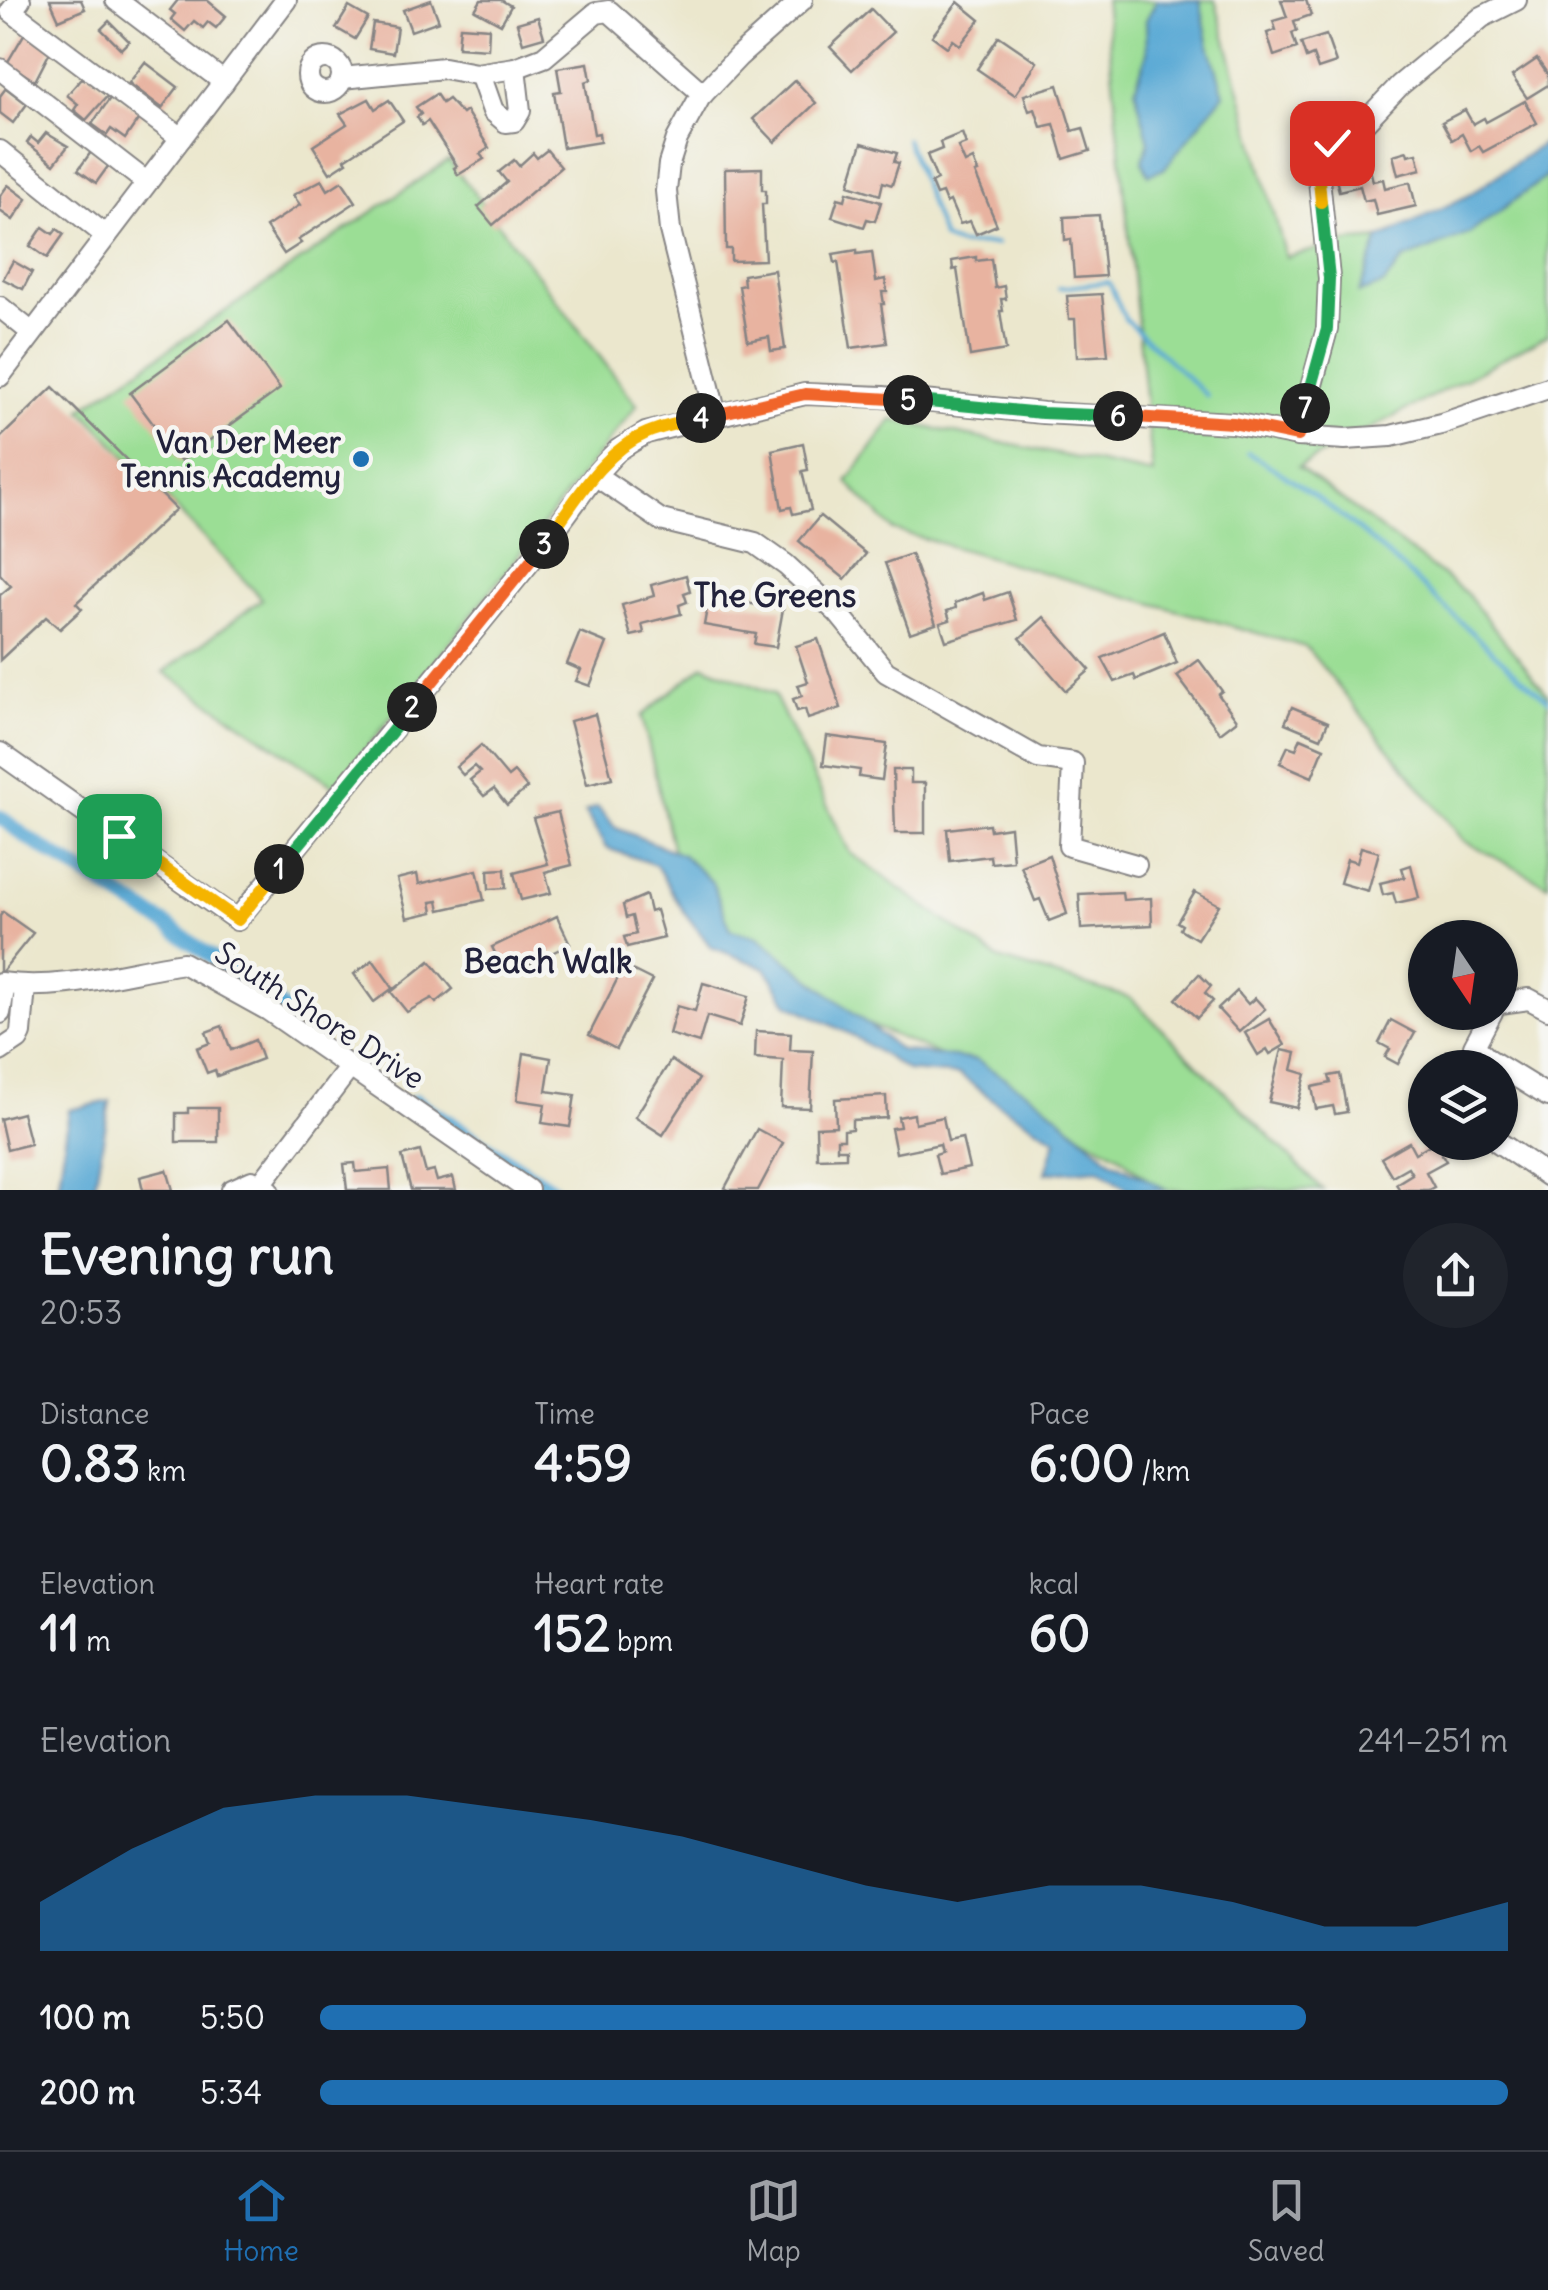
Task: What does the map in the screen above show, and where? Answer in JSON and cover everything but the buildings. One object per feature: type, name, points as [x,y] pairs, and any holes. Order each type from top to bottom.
[{"type":"street","points":[[20,0],[11,12],[181,138]]},
{"type":"street","points":[[116,0],[224,82]]},
{"type":"street","points":[[0,374],[286,0]]},
{"type":"street","points":[[716,415],[670,230],[666,191],[676,138],[703,94],[802,0]]},
{"type":"street","points":[[1298,436],[1327,329],[1329,278],[1318,169],[1332,143],[1364,123],[1400,85],[1482,17],[1516,0]]},
{"type":"street","points":[[342,78],[444,68],[480,74],[515,68],[544,57],[590,6],[609,11],[703,94]]},
{"type":"street","points":[[480,74],[493,111],[506,122],[514,121],[520,112],[515,68]]},
{"type":"street","points":[[0,70],[146,182]]},
{"type":"street","points":[[0,150],[106,234]]},
{"type":"street","points":[[0,307],[31,332]]},
{"type":"street","points":[[0,753],[238,920],[542,547],[595,475],[618,450],[646,434],[805,394],[1233,423],[1298,436],[1345,439],[1390,436],[1472,415],[1548,388]]},
{"type":"street","points":[[595,475],[661,520],[755,544],[786,565],[838,613],[886,672],[1038,758],[1073,762],[1069,846],[1136,865]]},
{"type":"street","name":"South Shore Drive","points":[[10,984],[87,982],[183,963],[268,1010],[528,1190]]},
{"type":"street","points":[[0,1013],[10,984]]},
{"type":"street","points":[[0,1051],[18,1039],[21,1032],[10,984]]},
{"type":"street","points":[[1518,1001],[1529,999],[1548,1009]]},
{"type":"street","points":[[232,1190],[242,1183],[265,1187],[350,1067]]},
{"type":"street","points":[[1518,1078],[1548,1096]]},
{"type":"street","points":[[1518,1156],[1548,1176]]},
{"type":"green space","points":[[1105,0],[1215,0],[1286,257],[1352,241],[1419,237],[1548,156],[1548,335],[1298,467],[1466,593],[1548,695],[1548,885],[1464,841],[1306,647],[893,530],[847,482],[892,420],[1153,474]]},
{"type":"green space","name":"Van Der Meer Tennis Academy","points":[[449,160],[637,405],[336,787],[164,672],[262,599],[81,409]]},
{"type":"green space","points":[[704,665],[774,694],[850,853],[999,959],[1131,998],[1323,1190],[1160,1190],[1118,1155],[940,1055],[851,1017],[683,895],[642,716]]},
{"type":"water","points":[[1157,0],[1200,0],[1224,94],[1164,169],[1149,175],[1142,161],[1149,142],[1135,89],[1147,53],[1146,20]]},
{"type":"water","points":[[1548,140],[1548,175],[1469,234],[1403,260],[1383,285],[1359,293],[1379,239],[1469,195]]},
{"type":"water","points":[[597,807],[616,828],[683,855],[712,882],[731,930],[758,937],[900,1050],[976,1060],[1040,1100],[1112,1161],[1168,1190],[1129,1190],[1099,1169],[1046,1173],[1056,1139],[960,1075],[908,1071],[850,1034],[788,1004],[766,968],[711,947],[656,865],[606,848],[585,812]]},
{"type":"water","points":[[110,1101],[94,1190],[58,1190],[69,1110]]},
{"type":"waterway","points":[[760,0],[763,3]]},
{"type":"waterway","points":[[906,139],[943,239],[959,245],[997,244]]},
{"type":"waterway","points":[[1059,288],[1109,282],[1125,319],[1207,396]]},
{"type":"waterway","points":[[1248,453],[1367,537],[1548,700]]},
{"type":"waterway","points":[[0,817],[167,925],[286,1011]]},
{"type":"waterway","points":[[416,1101],[554,1190]]},
{"type":"place","name":"Van Der Meer Tennis Academy","points":[[361,459]]},
{"type":"district","name":"The Greens","points":[[775,595]]},
{"type":"district","name":"Beach Walk","points":[[548,961]]},
{"type":"route","points":[[119,836],[238,920],[542,547],[595,475],[618,450],[672,425],[805,394],[883,397],[1042,413],[1175,418],[1233,423],[1298,436],[1327,329],[1329,278],[1318,169],[1332,143]]}]
